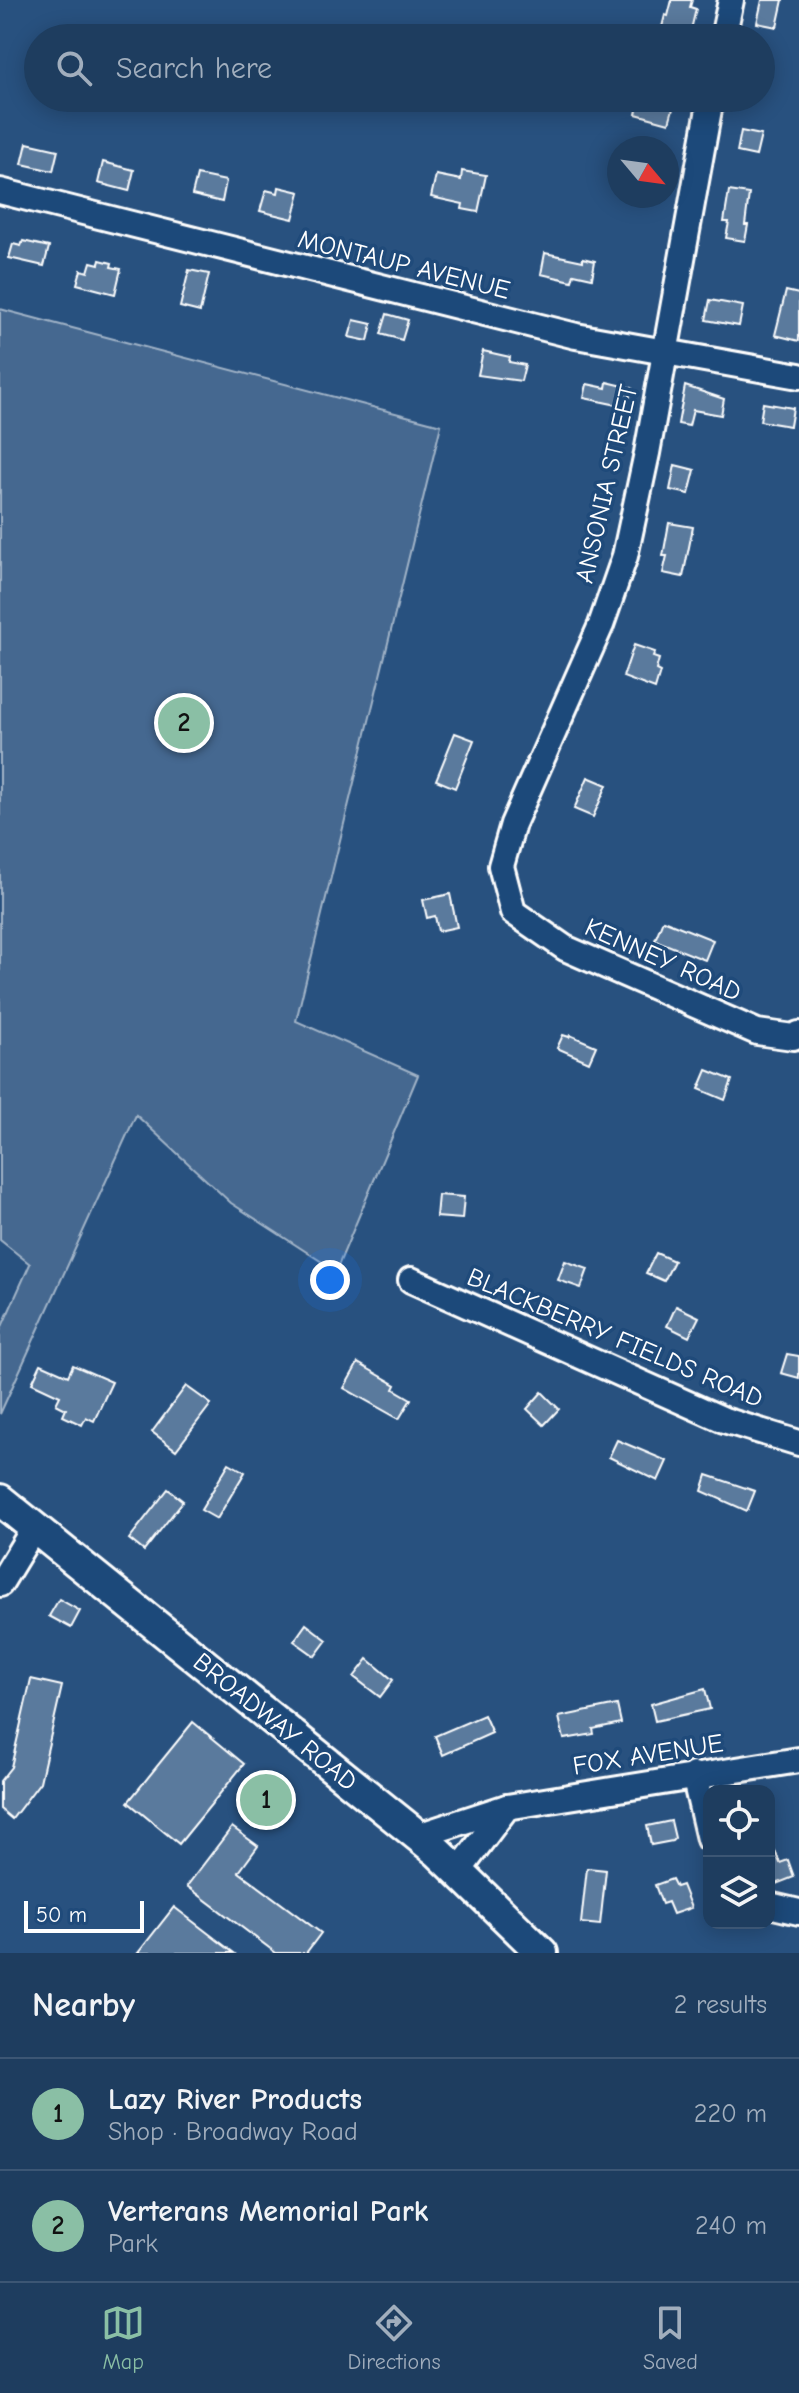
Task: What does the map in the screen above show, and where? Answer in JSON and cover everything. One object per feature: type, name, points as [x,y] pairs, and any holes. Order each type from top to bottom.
[{"type":"main road","name":"BROADWAY ROAD","points":[[0,1500],[418,1836],[542,1953]]},
{"type":"street","points":[[726,24],[731,0]]},
{"type":"street","name":"ANSONIA STREET","points":[[513,912],[501,866],[513,824],[601,625],[625,556],[708,112]]},
{"type":"street","name":"MONTAUP AVENUE","points":[[0,191],[576,336],[799,376]]},
{"type":"street","name":"KENNEY ROAD","points":[[513,912],[565,948],[650,987],[757,1032],[793,1037],[799,1034]]},
{"type":"street","name":"BLACKBERRY FIELDS ROAD","points":[[411,1280],[724,1420],[799,1443]]},
{"type":"street","points":[[0,1584],[34,1528]]},
{"type":"street","name":"FOX AVENUE","points":[[418,1836],[507,1807],[799,1760]]},
{"type":"street","points":[[694,1775],[703,1813]]},
{"type":"street","points":[[458,1872],[507,1807]]},
{"type":"street","points":[[775,1906],[799,1912]]},
{"type":"shaded area","points":[[0,309],[441,425],[296,1021],[418,1075],[336,1271],[231,1203],[136,1115],[0,1414],[0,1331],[30,1264],[0,1240]]},
{"type":"building","points":[[672,0],[692,0],[690,7],[696,9],[692,24],[663,24],[665,15],[668,16]]},
{"type":"building","points":[[762,0],[783,0],[777,27],[775,24],[757,23]]},
{"type":"building","points":[[636,112],[672,112],[669,123]]},
{"type":"building","points":[[741,131],[761,135],[756,156],[737,152]]},
{"type":"building","points":[[27,143],[58,150],[53,171],[22,164]]},
{"type":"building","points":[[103,162],[134,170],[129,191],[98,183]]},
{"type":"building","points":[[462,171],[486,175],[478,212],[462,209],[463,204],[431,197],[436,175],[461,180]]},
{"type":"building","points":[[197,175],[226,181],[222,202],[192,195]]},
{"type":"building","points":[[279,187],[300,192],[293,219],[260,211],[266,190],[278,193]]},
{"type":"building","points":[[729,191],[749,194],[745,241],[726,238],[729,222],[724,222]]},
{"type":"building","points":[[23,241],[49,247],[44,266],[9,258],[13,244],[21,246]]},
{"type":"building","points":[[545,253],[595,261],[592,278],[574,274],[572,281],[541,274]]},
{"type":"building","points":[[100,260],[121,269],[115,294],[77,284],[81,270],[88,272],[91,262],[99,264]]},
{"type":"building","points":[[189,270],[209,274],[200,312],[180,307]]},
{"type":"building","points":[[786,291],[799,294],[799,341],[775,335]]},
{"type":"building","points":[[710,300],[743,306],[739,326],[706,320]]},
{"type":"building","points":[[387,314],[408,320],[402,340],[381,334]]},
{"type":"building","points":[[354,320],[372,324],[368,341],[349,337]]},
{"type":"building","points":[[483,351],[510,357],[509,362],[525,365],[521,381],[478,375]]},
{"type":"building","points":[[607,382],[632,388],[627,407],[584,398],[587,384],[606,388]]},
{"type":"building","points":[[685,386],[724,399],[721,415],[693,410],[689,426],[678,424]]},
{"type":"building","points":[[763,403],[793,408],[790,426],[760,421]]},
{"type":"building","points":[[675,465],[695,470],[689,494],[670,490]]},
{"type":"building","points":[[669,523],[693,527],[683,577],[663,573]]},
{"type":"building","points":[[634,645],[655,652],[653,657],[659,659],[656,670],[660,672],[655,689],[623,677]]},
{"type":"building","points":[[455,733],[474,740],[455,788],[436,780]]},
{"type":"building","points":[[588,777],[607,785],[593,817],[574,809]]},
{"type":"building","points":[[450,894],[457,927],[438,931],[435,916],[427,918],[423,900]]},
{"type":"building","points":[[663,920],[713,940],[705,960],[655,940]]},
{"type":"building","points":[[563,1035],[596,1046],[589,1062],[557,1048]]},
{"type":"building","points":[[707,1070],[732,1080],[725,1100],[699,1089]]},
{"type":"building","points":[[438,1195],[464,1197],[462,1219],[436,1217]]},
{"type":"building","points":[[656,1253],[674,1261],[664,1281],[646,1273]]},
{"type":"building","points":[[565,1261],[588,1269],[581,1288],[558,1280]]},
{"type":"building","points":[[676,1306],[699,1317],[689,1337],[667,1326]]},
{"type":"building","points":[[787,1354],[799,1356],[799,1378],[781,1373]]},
{"type":"building","points":[[358,1363],[396,1385],[394,1389],[411,1399],[399,1419],[344,1388]]},
{"type":"building","points":[[41,1364],[68,1376],[73,1365],[112,1382],[94,1421],[86,1417],[82,1425],[63,1416],[66,1409],[56,1404],[60,1396],[32,1383]]},
{"type":"building","points":[[186,1386],[211,1404],[176,1450],[152,1432]]},
{"type":"building","points":[[542,1392],[559,1409],[544,1425],[527,1409]]},
{"type":"building","points":[[617,1440],[667,1461],[658,1481],[609,1457]]},
{"type":"building","points":[[229,1463],[245,1472],[217,1519],[201,1510]]},
{"type":"building","points":[[707,1475],[755,1491],[747,1511],[702,1491]]},
{"type":"building","points":[[168,1489],[183,1501],[144,1551],[129,1539]]},
{"type":"building","points":[[59,1599],[80,1611],[71,1628],[49,1616]]},
{"type":"building","points":[[306,1624],[327,1640],[315,1656],[294,1641]]},
{"type":"building","points":[[368,1659],[393,1680],[380,1697],[354,1677]]},
{"type":"building","points":[[31,1679],[62,1686],[40,1782],[12,1819],[0,1809],[0,1781],[11,1767]]},
{"type":"building","points":[[705,1689],[710,1709],[655,1721],[651,1704]]},
{"type":"building","points":[[617,1705],[621,1723],[593,1729],[594,1734],[564,1739],[559,1717]]},
{"type":"building","points":[[484,1715],[492,1733],[443,1755],[435,1736]]},
{"type":"building","points":[[193,1722],[244,1764],[179,1844],[128,1802]]},
{"type":"building","points":[[671,1821],[675,1838],[651,1845],[647,1826]]},
{"type":"building","points":[[232,1827],[258,1846],[239,1872],[321,1933],[306,1953],[276,1953],[187,1886]]},
{"type":"building","points":[[775,1851],[780,1863],[788,1860],[794,1877],[776,1884]]},
{"type":"building","points":[[587,1868],[606,1870],[600,1925],[581,1923]]},
{"type":"building","points":[[672,1879],[676,1887],[682,1885],[691,1908],[673,1914],[668,1902],[662,1904],[655,1885]]},
{"type":"building","points":[[174,1907],[234,1953],[138,1953]]},
{"type":"place","name":"Verterans Memorial Park","points":[[184,723]]},
{"type":"place","name":"Lazy River Products","points":[[266,1800]]}]
